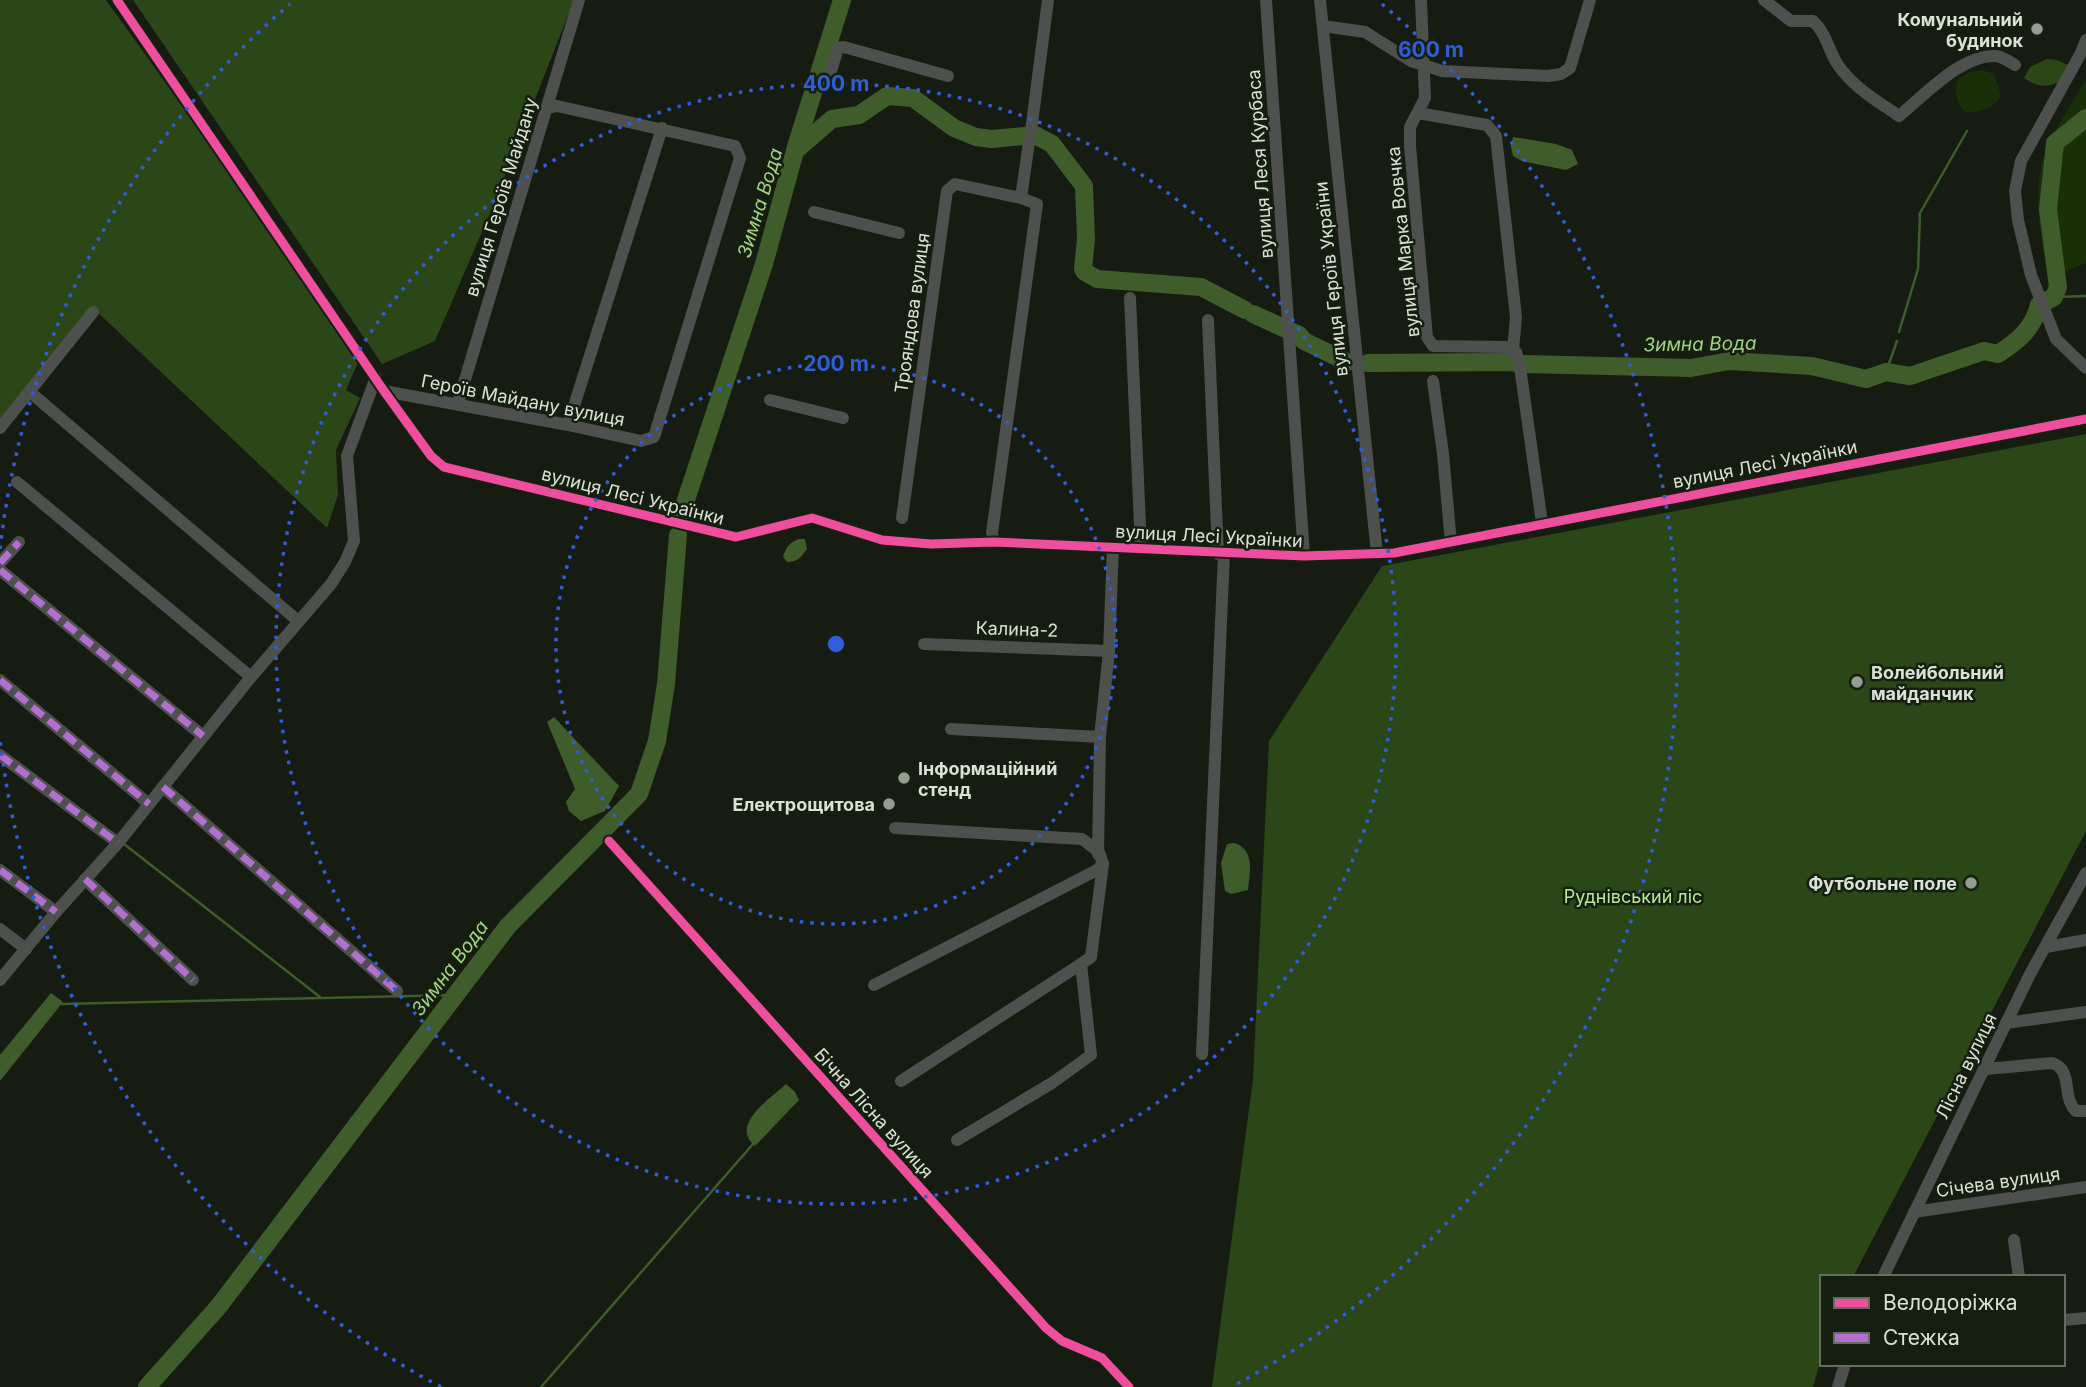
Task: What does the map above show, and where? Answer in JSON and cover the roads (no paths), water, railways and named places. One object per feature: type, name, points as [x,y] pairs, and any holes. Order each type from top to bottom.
[{"type":"street","name":"вулиця Лесі Українки","points":[[117,0],[431,456],[444,467],[736,537],[812,519],[882,540],[931,544],[994,542],[1304,556],[1377,554],[1451,543],[1542,523],[2086,419]]},
{"type":"street","name":"вулиця Героїв Майдану","points":[[457,403],[579,0]]},
{"type":"street","points":[[994,542],[992,533],[1037,204],[1021,198],[1048,0]]},
{"type":"street","name":"вулиця Леся Курбаса","points":[[1266,0],[1304,556]]},
{"type":"street","name":"вулиця Героїв України","points":[[1320,0],[1377,554]]},
{"type":"street","name":"вулиця Марка Вовчка","points":[[1421,0],[1425,98],[1410,127],[1410,146],[1427,337],[1433,346],[1506,347],[1513,350]]},
{"type":"street","points":[[1323,26],[1365,32],[1424,67],[1460,73],[1548,76],[1561,74],[1573,63],[1575,45],[1590,0]]},
{"type":"street","points":[[1764,0],[1791,21],[1813,21],[1823,30],[1836,62],[1849,80],[1899,116],[1941,80],[1975,60],[1999,56],[2015,65]]},
{"type":"street","points":[[2086,40],[2084,53],[2021,161],[2015,191],[2018,220],[2035,285],[2056,339],[2086,369]]},
{"type":"street","points":[[831,71],[838,48],[844,47],[948,76]]},
{"type":"street","points":[[546,107],[557,106],[662,128],[568,425]]},
{"type":"street","points":[[1418,113],[1487,125],[1496,136],[1516,317],[1513,350],[1520,364],[1542,523]]},
{"type":"street","name":"Героїв Майдану вулиця","points":[[384,391],[457,403],[641,441],[654,437],[740,158],[735,146],[662,128]]},
{"type":"street","name":"Трояндова вулиця","points":[[902,518],[947,191],[955,184],[1021,198]]},
{"type":"street","points":[[814,212],[900,233]]},
{"type":"street","points":[[1130,298],[1141,548]]},
{"type":"street","points":[[0,428],[93,313]]},
{"type":"street","points":[[1202,1054],[1221,554],[1208,320]]},
{"type":"street","points":[[0,980],[118,843],[297,620],[331,584],[345,562],[354,541],[347,456],[376,377]]},
{"type":"street","points":[[1433,381],[1451,543]]},
{"type":"street","points":[[30,391],[297,620]]},
{"type":"street","points":[[770,400],[843,418]]},
{"type":"street","points":[[17,482],[251,677]]},
{"type":"street","points":[[0,563],[19,542]]},
{"type":"street","points":[[901,1081],[1091,957],[1099,862],[1100,737],[1109,651],[1113,547]]},
{"type":"street","points":[[0,570],[203,736]]},
{"type":"street","name":"Калина-2","points":[[924,644],[1109,651]]},
{"type":"street","points":[[0,680],[149,804]]},
{"type":"street","points":[[951,729],[1100,737]]},
{"type":"street","points":[[0,755],[118,843]]},
{"type":"street","points":[[163,787],[397,991]]},
{"type":"street","points":[[895,828],[1082,839],[1099,862]]},
{"type":"street","name":"Бічна Лісна вулиця","points":[[608,841],[1046,1328],[1062,1342],[1102,1358],[1129,1387]]},
{"type":"street","points":[[874,985],[1099,862]]},
{"type":"street","points":[[0,870],[56,912]]},
{"type":"street","name":"Лісна вулиця","points":[[1884,1275],[2007,1023],[2085,876]]},
{"type":"street","points":[[85,879],[192,980]]},
{"type":"street","points":[[0,929],[26,949]]},
{"type":"street","points":[[2046,947],[2086,940]]},
{"type":"street","points":[[957,1140],[1052,1083],[1091,1055],[1081,964]]},
{"type":"street","points":[[2007,1023],[2086,1012]]},
{"type":"street","points":[[1986,1069],[2052,1063],[2060,1066],[2065,1072],[2070,1106],[2076,1111],[2086,1111]]},
{"type":"street","name":"Січева вулиця","points":[[1914,1212],[2086,1187]]},
{"type":"street","points":[[2014,1240],[2019,1275]]},
{"type":"street","points":[[2065,1320],[2086,1318]]},
{"type":"street","points":[[1838,1387],[1844,1366]]},
{"type":"waterway","points":[[795,150],[842,0]]},
{"type":"waterway","name":"Зимна Вода","points":[[682,512],[764,264],[795,151],[832,119],[859,115],[887,96],[913,98],[954,128],[976,137],[992,139],[1035,135],[1052,144],[1084,186],[1085,272],[1097,279],[1201,287],[1245,310]]},
{"type":"waterway","name":"Зимна Вода","points":[[1368,363],[1510,362],[1691,368],[1729,361],[1812,366],[1866,379],[1886,372],[1910,376],[1984,351],[1998,354],[2024,334],[2039,305],[2054,297],[2058,287],[2048,209],[2055,143],[2086,118]]},
{"type":"waterway","points":[[1899,332],[1918,269],[1920,213],[1967,131]]},
{"type":"waterway","points":[[2054,297],[2086,296]]},
{"type":"waterway","name":"Зимна Вода","points":[[1253,314],[1299,335],[1304,341],[1347,362]]},
{"type":"waterway","points":[[1886,372],[1897,341]]},
{"type":"waterway","name":"Зимна Вода","points":[[147,1387],[219,1306],[508,926],[639,794],[657,741],[666,684],[678,535]]},
{"type":"waterway","points":[[124,844],[320,997]]},
{"type":"waterway","points":[[61,1004],[456,995]]},
{"type":"waterway","points":[[541,1387],[753,1144]]},
{"type":"place","name":"Комунальний будинок","points":[[2037,29]]},
{"type":"place","name":"Волейбольний майданчик","points":[[1857,682]]},
{"type":"place","name":"Інформаційний стенд","points":[[904,778]]},
{"type":"place","name":"Електрощитова","points":[[889,804]]},
{"type":"place","name":"Футбольне поле","points":[[1971,883]]},
{"type":"park label","name":"Руднівський ліс","points":[[1633,896]]}]
